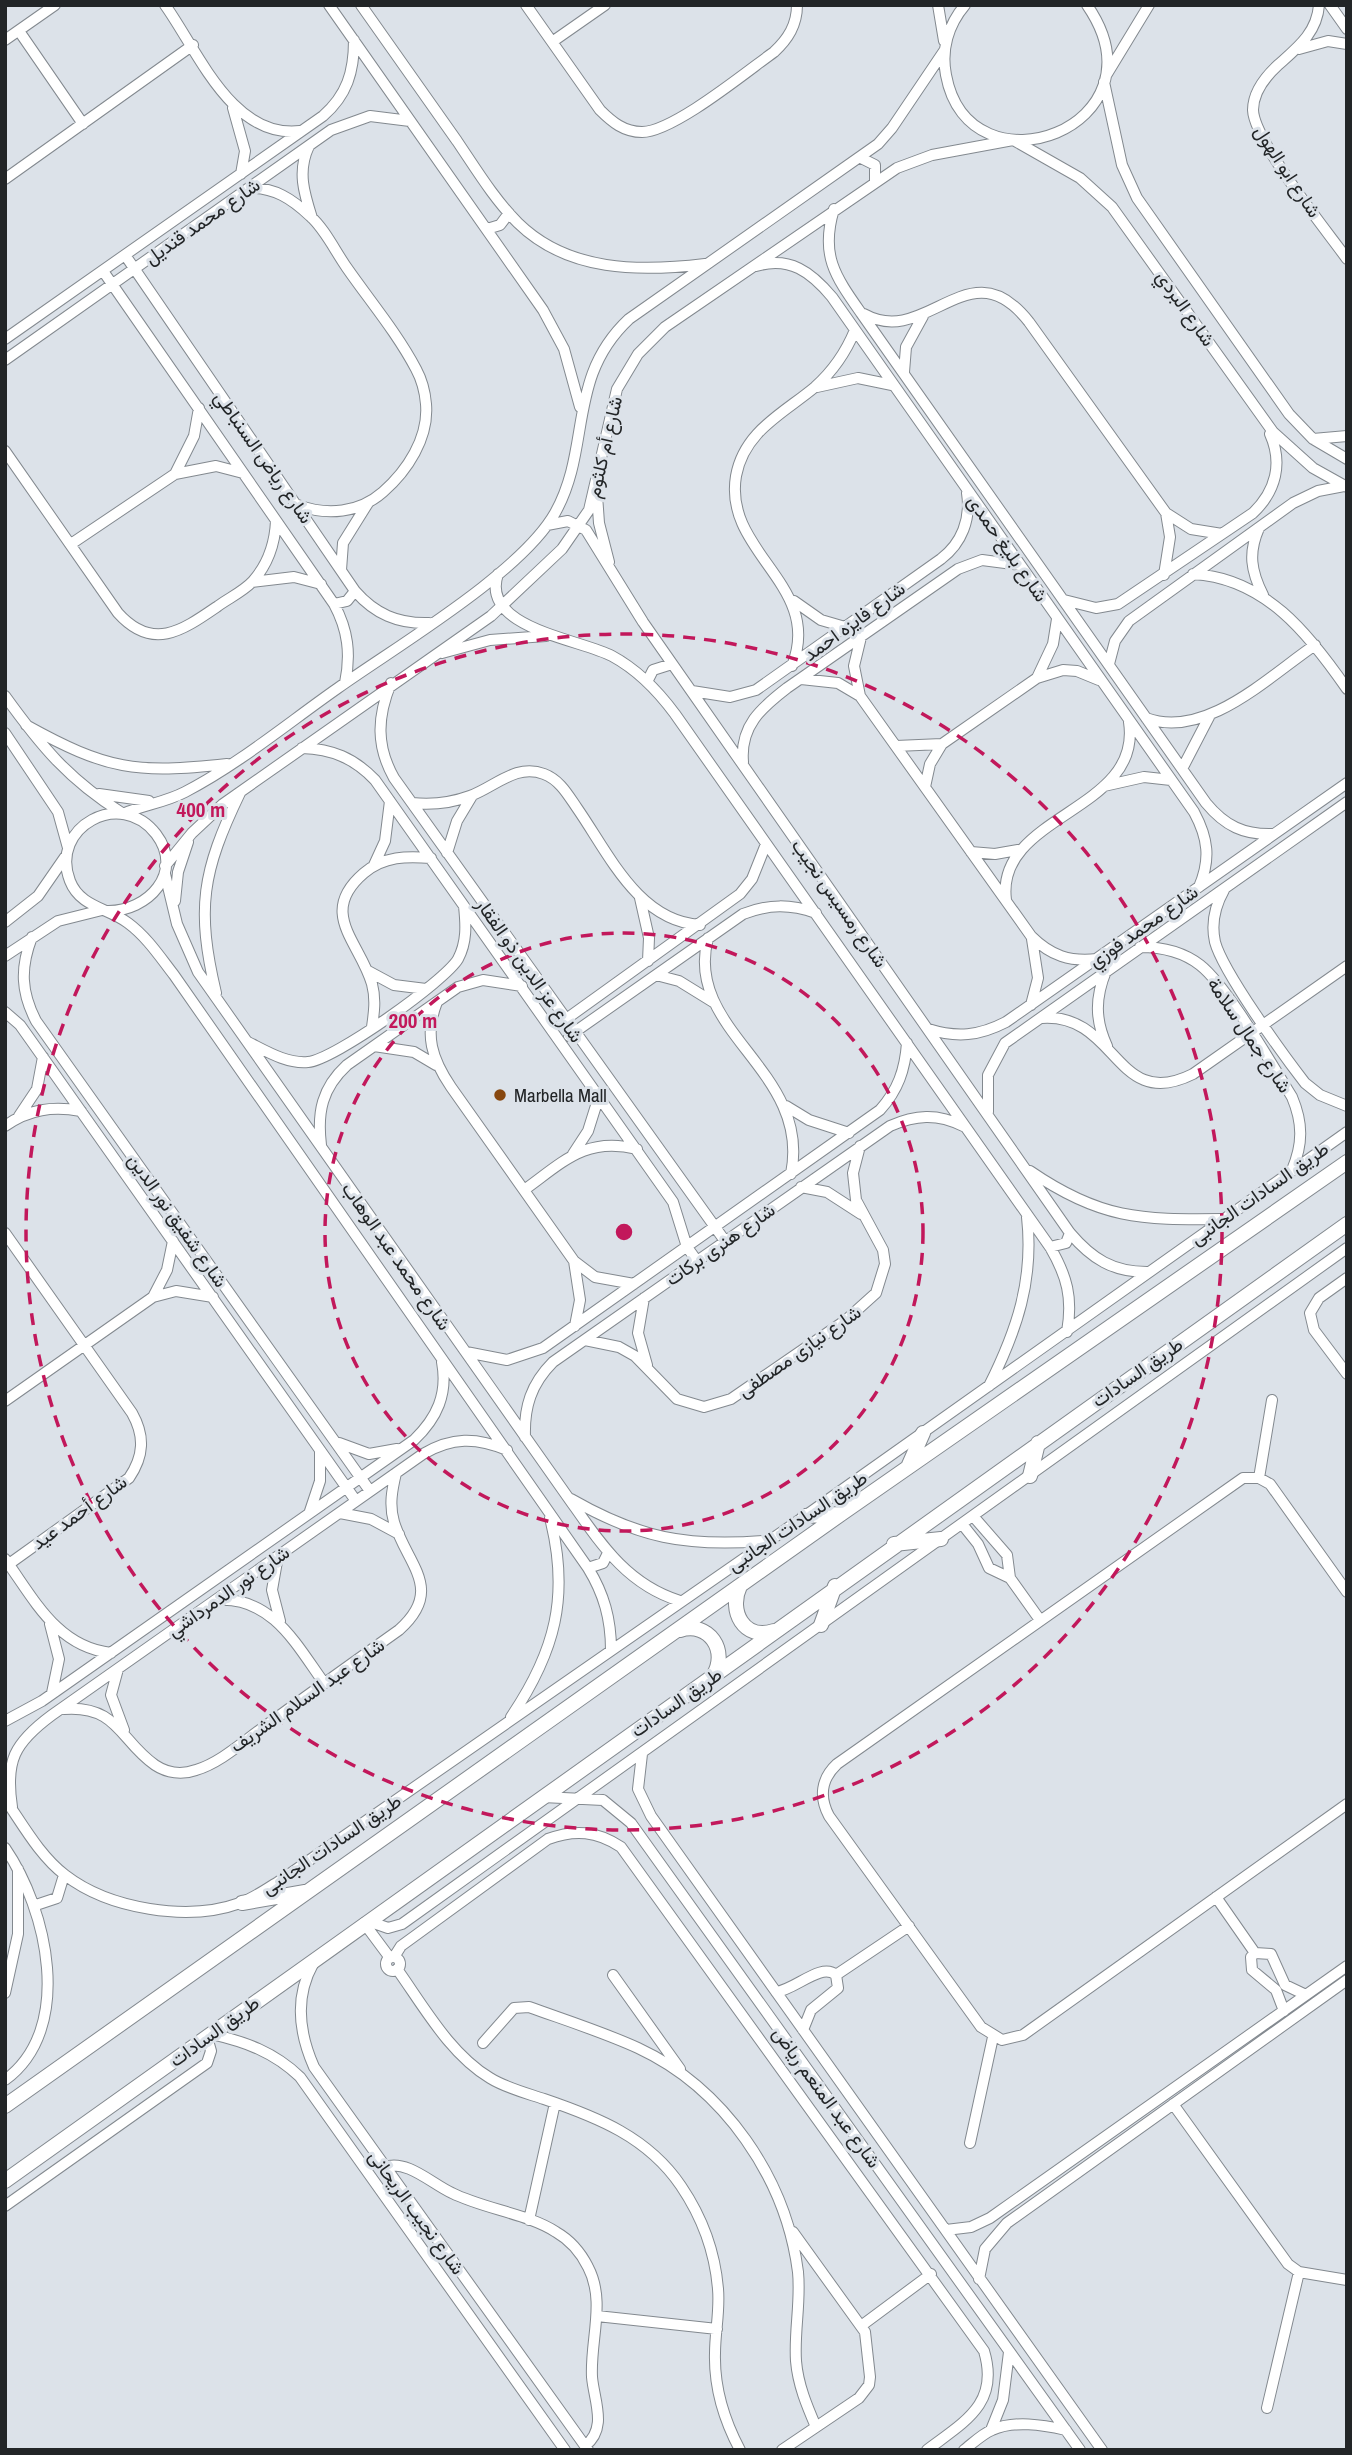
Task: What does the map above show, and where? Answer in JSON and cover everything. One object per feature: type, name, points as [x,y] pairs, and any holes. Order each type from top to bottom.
[{"type":"main road","points":[[5,2106],[841,1514],[1347,1162]]},
{"type":"main road","name":"طريق السادات","points":[[5,2181],[712,1678],[892,1544],[1347,1224]]},
{"type":"main road","points":[[908,1468],[923,1433]]},
{"type":"main road","points":[[1030,1476],[1038,1443]]},
{"type":"main road","points":[[805,1516],[841,1514]]},
{"type":"main road","points":[[892,1544],[941,1539]]},
{"type":"main road","points":[[821,1625],[836,1585]]},
{"type":"main road","points":[[740,1586],[734,1605],[741,1623],[757,1633],[777,1630]]},
{"type":"main road","points":[[677,1631],[697,1629],[714,1640],[720,1659],[712,1678]]},
{"type":"main road","points":[[242,1903],[310,1891]]},
{"type":"street","points":[[5,40],[55,5]]},
{"type":"street","points":[[165,5],[233,105],[243,139],[241,174]]},
{"type":"street","points":[[329,5],[554,329],[572,369],[581,413]]},
{"type":"street","points":[[361,5],[509,213],[547,244],[599,264],[644,270],[708,264]]},
{"type":"street","points":[[526,5],[611,122],[633,131],[656,130],[671,124],[775,52],[794,25],[797,5]]},
{"type":"street","points":[[552,42],[605,5]]},
{"type":"street","name":"شارع البردي","points":[[938,5],[947,82],[961,109],[984,130],[1014,140],[1080,178],[1112,207],[1264,419],[1298,457],[1346,486]]},
{"type":"street","name":"شارع أم كلثوم","points":[[123,813],[182,794],[230,764],[498,573],[547,524],[567,482],[594,365],[609,340],[629,320],[861,158],[892,128],[945,49],[950,29],[965,5]]},
{"type":"street","name":"شارع البردي","points":[[1087,5],[1105,39],[1105,79],[1117,148],[1133,190],[1289,414],[1313,439],[1347,459]]},
{"type":"street","name":"شارع أم كلثوم","points":[[165,869],[192,833],[240,791],[502,606],[549,564],[581,526],[589,510],[617,389],[638,354],[665,327],[897,168],[932,155],[1014,140],[1044,139],[1071,128],[1086,116],[1149,5]]},
{"type":"street","name":"شارع ابو الهول","points":[[1319,5],[1314,26],[1296,50],[1260,85],[1253,111],[1255,124],[1347,259]]},
{"type":"street","points":[[1330,5],[1347,29]]},
{"type":"street","points":[[19,31],[83,124]]},
{"type":"street","name":"شارع محمد قنديل","points":[[5,340],[334,106],[342,95],[352,69],[354,40]]},
{"type":"street","name":"شارع ابو الهول","points":[[1296,50],[1328,41],[1347,44]]},
{"type":"street","points":[[5,179],[193,45]]},
{"type":"street","points":[[233,105],[266,128],[302,130]]},
{"type":"street","name":"شارع محمد قنديل","points":[[5,360],[331,130],[356,118],[383,115],[410,121]]},
{"type":"street","points":[[310,145],[302,166],[302,180],[312,218]]},
{"type":"street","points":[[861,158],[875,165],[875,181]]},
{"type":"street","points":[[249,188],[277,192],[312,218],[406,353],[424,388],[427,407],[420,442],[394,481],[369,502],[348,531],[341,557],[341,570]]},
{"type":"street","name":"شارع بليغ حمدى","points":[[834,209],[827,242],[830,259],[844,288],[861,313],[1206,803],[1227,824],[1242,831],[1273,834]]},
{"type":"street","points":[[487,229],[500,225],[509,213]]},
{"type":"street","name":"شارع رياض السنباطي","points":[[125,255],[355,590],[366,603],[395,620],[429,624]]},
{"type":"street","name":"شارع بليغ حمدى","points":[[750,268],[781,262],[797,266],[810,273],[832,297],[1194,812],[1207,842],[1208,857],[1199,887]]},
{"type":"street","name":"شارع رياض السنباطي","points":[[103,271],[334,604],[347,634],[345,683]]},
{"type":"street","points":[[832,297],[835,291],[844,288]]},
{"type":"street","points":[[861,313],[888,320],[923,316],[968,293],[983,292],[1011,301],[1029,322],[1166,513],[1191,529],[1222,534]]},
{"type":"street","points":[[905,374],[906,347],[923,316]]},
{"type":"street","points":[[792,666],[798,651],[800,623],[789,597],[743,527],[736,501],[736,474],[751,440],[780,411],[814,388],[837,362],[855,330]]},
{"type":"street","points":[[1218,354],[1237,341]]},
{"type":"street","points":[[814,388],[858,378],[892,384]]},
{"type":"street","points":[[175,474],[194,436],[199,408]]},
{"type":"street","points":[[1063,599],[1085,607],[1118,604],[1253,513],[1270,493],[1277,469],[1275,444],[1264,419]]},
{"type":"street","points":[[1313,439],[1347,436]]},
{"type":"street","points":[[5,451],[118,613],[127,623],[152,634],[179,632],[252,582],[272,547],[276,521]]},
{"type":"street","points":[[948,463],[960,453]]},
{"type":"street","points":[[71,544],[175,474],[216,466],[243,473]]},
{"type":"street","points":[[598,479],[599,523],[610,566],[620,587]]},
{"type":"street","points":[[1109,664],[1121,630],[1154,601],[1305,496],[1346,486]]},
{"type":"street","name":"شارع فايزه احمد","points":[[692,691],[717,697],[743,695],[792,666],[948,553],[964,530],[968,517],[967,490]]},
{"type":"street","points":[[298,505],[332,512],[369,502]]},
{"type":"street","points":[[1164,575],[1170,537],[1166,513]]},
{"type":"street","points":[[1253,513],[1260,517],[1252,547],[1252,569],[1263,595]]},
{"type":"street","points":[[547,524],[568,521],[581,526]]},
{"type":"street","name":"شارع رمسيس نجيب","points":[[581,526],[673,664],[1070,1233],[1097,1260],[1121,1270],[1147,1272]]},
{"type":"street","points":[[948,553],[958,561],[958,569]]},
{"type":"street","name":"شارع فايزه احمد","points":[[743,765],[742,751],[748,726],[765,705],[788,688],[958,569],[982,560],[1020,565]]},
{"type":"street","points":[[498,573],[495,591],[502,606]]},
{"type":"street","points":[[1193,574],[1222,577],[1263,595],[1315,645],[1347,689]]},
{"type":"street","points":[[252,582],[294,577],[320,584]]},
{"type":"street","points":[[1145,588],[1145,596],[1154,601]]},
{"type":"street","points":[[334,604],[347,601],[355,590]]},
{"type":"street","points":[[789,597],[821,620],[845,627]]},
{"type":"street","name":"شارع رمسيس نجيب","points":[[502,606],[524,623],[613,657],[647,682],[676,714],[1050,1247],[1067,1281],[1070,1313],[1067,1332]]},
{"type":"street","points":[[1037,678],[1053,644],[1058,619]]},
{"type":"street","points":[[429,657],[490,640],[553,635]]},
{"type":"street","points":[[860,696],[854,666],[861,637]]},
{"type":"street","points":[[1146,718],[1179,724],[1209,717],[1315,645]]},
{"type":"street","points":[[647,682],[653,670],[673,664]]},
{"type":"street","points":[[925,788],[930,764],[942,744],[1037,678],[1063,670],[1077,671],[1101,681]]},
{"type":"street","points":[[778,675],[781,684],[788,688]]},
{"type":"street","points":[[801,679],[838,683],[860,696],[1041,947],[1061,957],[1083,961],[1097,959],[1106,971],[1098,999],[1097,1015],[1107,1046]]},
{"type":"street","name":"شارع عز الدين ذو الفقار","points":[[391,684],[381,718],[381,750],[394,778],[724,1241]]},
{"type":"street","points":[[5,696],[52,759],[85,788],[123,813],[150,826],[162,845],[165,869],[159,887],[137,907],[72,916],[32,937],[5,956]]},
{"type":"street","points":[[1116,702],[1131,696]]},
{"type":"street","points":[[1182,769],[1209,717]]},
{"type":"street","points":[[971,852],[995,854],[1018,850],[1104,786],[1126,755],[1130,731],[1128,719]]},
{"type":"street","points":[[26,725],[87,756],[122,766],[158,771],[230,764]]},
{"type":"street","points":[[5,733],[58,812],[67,852],[66,869],[74,889],[89,904],[104,910]]},
{"type":"street","points":[[896,746],[942,744]]},
{"type":"street","name":"شارع عز الدين ذو الفقار","points":[[302,748],[318,749],[350,759],[364,769],[390,801],[650,1167],[678,1213],[687,1247],[696,1261]]},
{"type":"street","points":[[412,803],[444,803],[472,796],[517,772],[529,771],[553,778],[569,796],[640,898],[665,917],[700,925]]},
{"type":"street","points":[[1104,786],[1144,777],[1171,780]]},
{"type":"street","name":"شارع محمد فوزي","points":[[928,1028],[959,1035],[975,1034],[1006,1023],[1347,783]]},
{"type":"street","points":[[85,788],[132,801],[166,799]]},
{"type":"street","points":[[217,999],[205,940],[203,894],[215,850],[240,791]]},
{"type":"street","points":[[447,853],[457,821],[472,796]]},
{"type":"street","points":[[372,1027],[374,997],[366,969],[346,932],[343,908],[351,886],[373,865],[385,841],[390,801]]},
{"type":"street","name":"شارع محمد فوزي","points":[[988,1115],[988,1075],[997,1053],[1014,1036],[1347,802]]},
{"type":"street","points":[[1194,812],[1203,811],[1206,803]]},
{"type":"street","points":[[1310,809],[1319,821]]},
{"type":"street","points":[[5,922],[50,884],[83,825],[108,813],[123,813]]},
{"type":"street","points":[[175,914],[178,872],[192,833]]},
{"type":"street","points":[[552,1029],[740,894],[752,879],[766,844]]},
{"type":"street","points":[[1007,902],[1006,875],[1018,850]]},
{"type":"street","points":[[373,865],[396,858],[431,858]]},
{"type":"street","name":"شارع محمد عبد الوهاب","points":[[165,869],[186,950],[321,1148],[608,1553],[640,1583],[680,1601]]},
{"type":"street","name":"شارع جمال سلامة","points":[[1225,888],[1214,913],[1215,941],[1226,965],[1305,1083],[1320,1096],[1347,1106]]},
{"type":"street","points":[[640,898],[649,938],[648,961]]},
{"type":"street","points":[[246,1041],[280,1058],[309,1062],[337,1052],[449,972],[463,947],[466,933],[464,904]]},
{"type":"street","points":[[561,1042],[737,918],[757,909],[787,906],[816,913]]},
{"type":"street","points":[[5,911],[26,907]]},
{"type":"street","name":"شارع محمد عبد الوهاب","points":[[104,910],[127,922],[158,954],[548,1508],[588,1568],[606,1607],[611,1650]]},
{"type":"street","points":[[1031,936],[1038,964],[1037,985],[1031,1006]]},
{"type":"street","name":"شارع شفيق نور الدين","points":[[32,937],[23,972],[28,1006],[370,1491]]},
{"type":"street","points":[[708,938],[705,973],[713,1002],[786,1106],[794,1133],[791,1174]]},
{"type":"street","name":"شارع جمال سلامة","points":[[1140,947],[1172,950],[1202,966],[1213,978],[1298,1111],[1301,1141],[1292,1170]]},
{"type":"street","points":[[1039,1018],[1055,1017],[1077,1023],[1107,1046],[1131,1074],[1150,1082],[1169,1083],[1193,1074],[1347,966]]},
{"type":"street","points":[[366,969],[394,985],[426,989]]},
{"type":"street","points":[[656,975],[678,981],[713,1002]]},
{"type":"street","points":[[321,1148],[319,1116],[327,1087],[342,1070],[458,987],[483,980],[522,986]]},
{"type":"street","points":[[437,1002],[430,1040],[436,1065],[524,1191],[574,1261],[608,1282],[634,1284]]},
{"type":"street","name":"شارع شفيق نور الدين","points":[[5,1012],[20,1025],[43,1057],[356,1501]]},
{"type":"street","points":[[1006,1023],[1007,1031],[1014,1036]]},
{"type":"street","name":"شارع هنرى بركات","points":[[465,1352],[495,1359],[520,1358],[543,1348],[715,1228],[880,1110],[890,1099],[903,1072],[906,1043]]},
{"type":"street","points":[[374,1046],[414,1052],[436,1065]]},
{"type":"street","points":[[5,1126],[19,1116],[37,1089],[43,1057]]},
{"type":"street","points":[[573,1154],[588,1130],[599,1096]]},
{"type":"street","points":[[786,1106],[810,1121],[849,1133]]},
{"type":"street","points":[[19,1116],[50,1109],[81,1111]]},
{"type":"street","name":"شارع هنرى بركات","points":[[525,1437],[526,1406],[536,1382],[553,1362],[860,1145],[890,1126],[920,1116],[936,1116],[966,1128]]},
{"type":"street","name":"طريق السادات الجانبى","points":[[64,1875],[90,1890],[146,1908],[200,1911],[242,1903],[278,1882],[805,1516],[1347,1132]]},
{"type":"street","points":[[524,1191],[573,1154],[600,1145],[637,1149]]},
{"type":"street","name":"شارع نيازى مصطفى","points":[[585,1340],[619,1347],[648,1367],[677,1399],[704,1407],[718,1405],[846,1320],[876,1293],[885,1265],[883,1250],[862,1214],[853,1187],[860,1145]]},
{"type":"street","points":[[650,1167],[663,1159]]},
{"type":"street","points":[[1025,1168],[1074,1199],[1124,1216],[1150,1220],[1222,1219]]},
{"type":"street","name":"شارع نيازى مصطفى","points":[[801,1187],[827,1192],[862,1214]]},
{"type":"street","points":[[150,1209],[163,1200]]},
{"type":"street","points":[[989,1387],[1015,1332],[1024,1303],[1030,1244],[1026,1214]]},
{"type":"street","name":"شارع أحمد عيد","points":[[5,1233],[139,1425],[142,1453],[137,1466],[118,1486],[7,1561]]},
{"type":"street","points":[[1050,1247],[1061,1246],[1070,1233]]},
{"type":"street","points":[[153,1297],[167,1270],[173,1241]]},
{"type":"street","points":[[366,1922],[388,1928],[402,1924],[1347,1248]]},
{"type":"street","points":[[574,1261],[580,1300],[575,1326]]},
{"type":"street","points":[[390,1283],[408,1270]]},
{"type":"street","points":[[1347,1278],[1319,1298],[1310,1313],[1314,1330],[1347,1374]]},
{"type":"street","points":[[5,1401],[153,1297],[176,1291],[212,1297]]},
{"type":"street","name":"شارع نيازى مصطفى","points":[[644,1298],[638,1333],[648,1367]]},
{"type":"street","name":"شارع نور الدمرداشي","points":[[5,1721],[46,1698],[406,1446],[428,1427],[438,1411],[443,1393],[441,1356]]},
{"type":"street","points":[[1259,1478],[1272,1400]]},
{"type":"street","points":[[333,1440],[350,1449],[369,1454],[406,1446]]},
{"type":"street","name":"شارع نور الدمرداشي","points":[[13,1810],[9,1780],[12,1759],[27,1735],[56,1712],[438,1445],[455,1440],[473,1440],[507,1450]]},
{"type":"street","points":[[308,1514],[320,1481],[320,1449]]},
{"type":"street","name":"شارع عبد السلام الشريف","points":[[56,1712],[75,1708],[101,1714],[125,1732],[152,1763],[162,1769],[172,1772],[193,1771],[212,1762],[399,1629],[417,1609],[421,1581],[418,1568],[399,1534],[391,1504],[396,1473]]},
{"type":"street","points":[[1347,1592],[1275,1490],[1259,1478],[1236,1481],[836,1764],[826,1777],[822,1793],[825,1809],[981,2027],[993,2037],[1009,2040],[1023,2035],[1347,1804]]},
{"type":"street","points":[[566,1496],[621,1526],[670,1541],[722,1544],[766,1541]]},
{"type":"street","points":[[508,1723],[539,1674],[554,1632],[558,1572],[548,1508]]},
{"type":"street","points":[[340,1513],[371,1519],[399,1534]]},
{"type":"street","points":[[973,1516],[1007,1555],[1010,1578],[1040,1620]]},
{"type":"street","points":[[962,1524],[989,1568],[1010,1578]]},
{"type":"street","points":[[980,1550],[993,1542]]},
{"type":"street","points":[[588,1568],[603,1563],[608,1553]]},
{"type":"street","points":[[278,1556],[272,1590],[281,1624]]},
{"type":"street","points":[[7,1561],[49,1621],[85,1648],[111,1653]]},
{"type":"street","points":[[215,1600],[237,1600],[257,1606],[281,1624],[324,1683]]},
{"type":"street","points":[[49,1621],[59,1659],[56,1684],[46,1698],[56,1712]]},
{"type":"street","points":[[89,1668],[98,1683]]},
{"type":"street","name":"شارع عبد السلام الشريف","points":[[118,1669],[111,1695],[125,1732]]},
{"type":"street","name":"شارع عبد المنعم رياض","points":[[642,1754],[638,1788],[651,1816],[1102,2450]]},
{"type":"street","name":"شارع عبد المنعم رياض","points":[[543,1797],[603,1800],[614,1806],[635,1828],[1080,2450]]},
{"type":"street","points":[[5,1799],[43,1852],[64,1875],[64,1884],[57,1898],[36,1905]]},
{"type":"street","points":[[635,1828],[642,1820],[651,1816]]},
{"type":"street","points":[[392,1958],[401,1946],[548,1839],[578,1832],[608,1839],[631,1858],[979,2340],[989,2375],[978,2409],[927,2450]]},
{"type":"street","points":[[5,1849],[18,1866],[36,1905],[46,1963],[44,2017],[36,2045],[25,2061],[5,2080]]},
{"type":"street","points":[[5,1993],[18,1934],[18,1866]]},
{"type":"street","points":[[1216,1897],[1255,1953]]},
{"type":"street","points":[[366,1922],[392,1958],[400,1962],[397,1969],[467,2061],[506,2086],[604,2121],[626,2133],[654,2156],[679,2183],[703,2225],[711,2248],[718,2291],[715,2366],[720,2403],[740,2450]]},
{"type":"street","points":[[836,1975],[909,1926]]},
{"type":"street","points":[[1255,1953],[1271,1954],[1284,2011]]},
{"type":"street","points":[[1255,1953],[1251,1957],[1252,1969],[1306,1995]]},
{"type":"street","name":"شارع نجيب الريحانى","points":[[316,1958],[306,1977],[301,1999],[304,2045],[314,2067],[586,2448]]},
{"type":"street","points":[[946,2230],[971,2227],[990,2218],[1347,1966]]},
{"type":"street","points":[[776,1992],[796,1986],[822,1970],[836,1975]]},
{"type":"street","points":[[613,1975],[686,2077]]},
{"type":"street","points":[[803,2030],[811,2010],[838,1988],[836,1975]]},
{"type":"street","points":[[979,2279],[985,2249],[998,2230],[1347,1980]]},
{"type":"street","points":[[483,2043],[514,2008],[524,2006],[638,2048],[686,2077],[717,2105],[744,2137],[769,2179],[788,2224],[796,2257],[799,2293],[796,2363],[803,2397],[816,2427]]},
{"type":"street","points":[[638,2048],[656,2035]]},
{"type":"street","points":[[5,2206],[207,2063],[211,2051],[209,2036]]},
{"type":"street","name":"شارع نجيب الريحانى","points":[[209,2036],[263,2050],[300,2077],[565,2450]]},
{"type":"street","points":[[970,2143],[993,2037]]},
{"type":"street","points":[[300,2077],[314,2067]]},
{"type":"street","points":[[529,2220],[555,2103]]},
{"type":"street","points":[[1173,2104],[1279,2255],[1299,2272],[1347,2280]]},
{"type":"street","points":[[865,2151],[881,2139]]},
{"type":"street","points":[[385,2167],[406,2167],[477,2204],[558,2232],[581,2255],[594,2284],[597,2316],[592,2376],[599,2425],[586,2448]]},
{"type":"street","points":[[782,2450],[859,2398],[869,2385],[868,2345],[861,2326],[788,2224]]},
{"type":"street","points":[[796,2257],[807,2251]]},
{"type":"street","points":[[1267,2408],[1299,2272]]},
{"type":"street","points":[[861,2326],[931,2274]]},
{"type":"street","points":[[597,2316],[717,2329]]},
{"type":"street","points":[[991,2430],[1003,2400],[1009,2352]]},
{"type":"street","points":[[544,2420],[559,2409]]},
{"type":"street","points":[[964,2450],[991,2430],[1036,2425],[1066,2430]]},
{"type":"place","name":"Marbella Mall","points":[[500,1095]]}]
